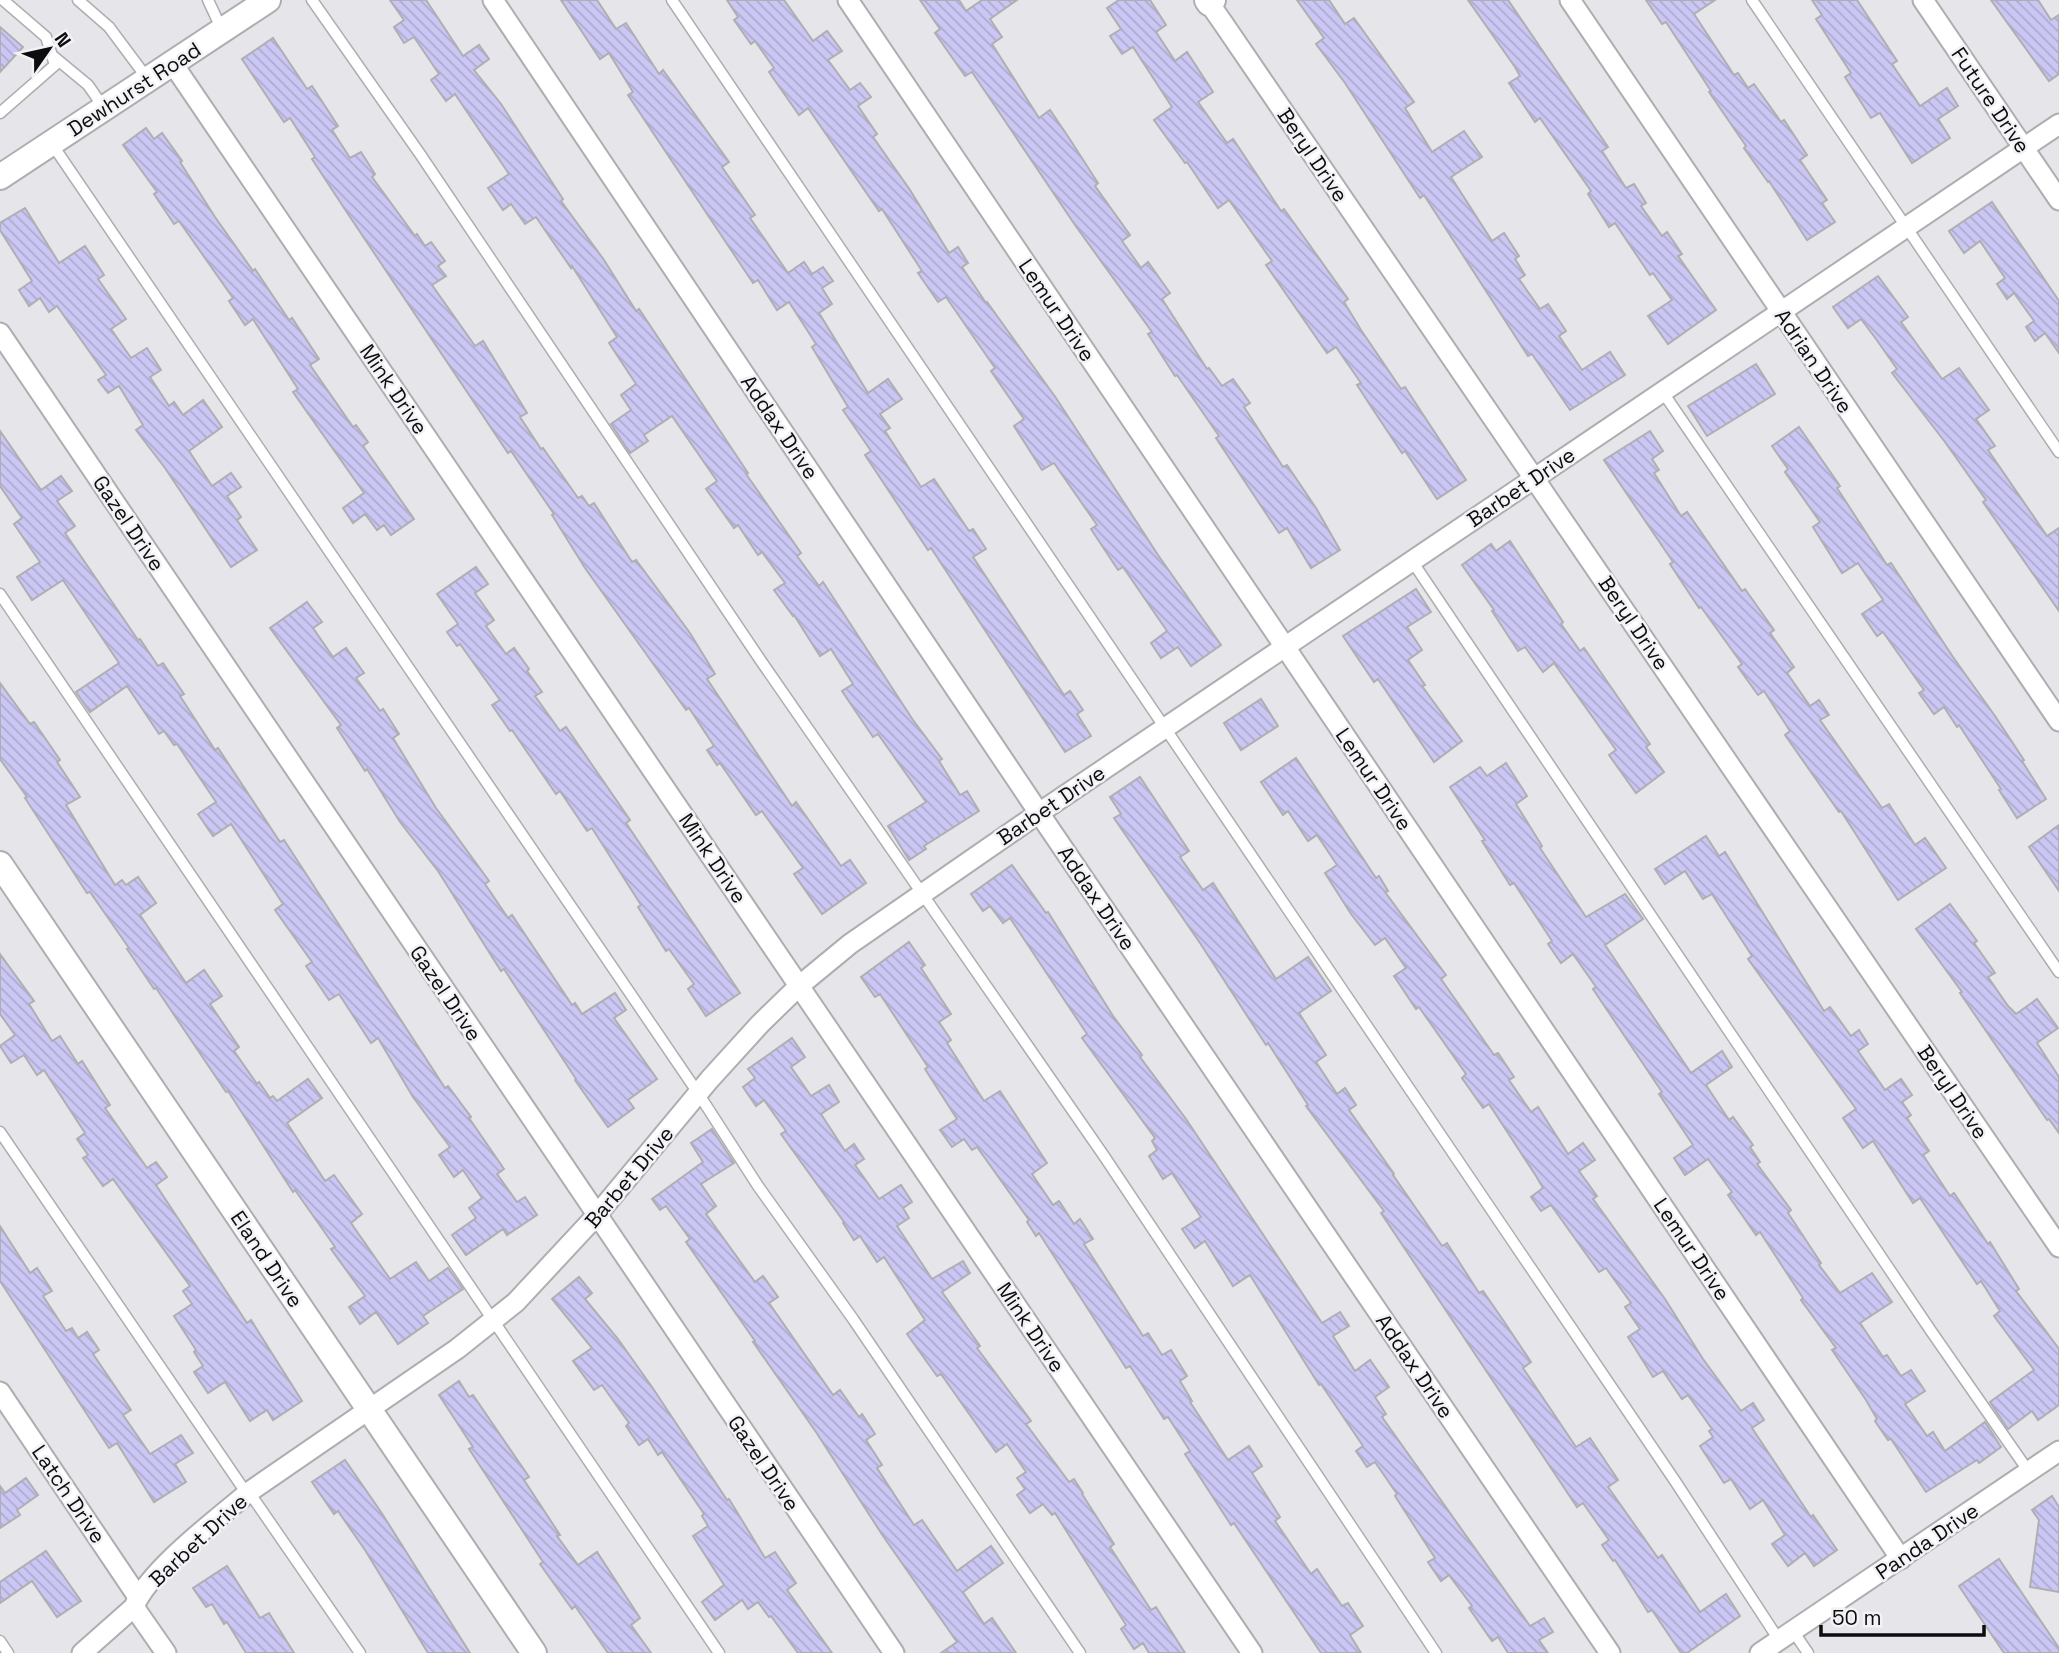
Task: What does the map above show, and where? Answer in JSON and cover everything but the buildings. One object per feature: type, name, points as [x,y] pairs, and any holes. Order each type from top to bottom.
[{"type":"street","name":"Dewhurst Road","points":[[0,177],[268,0]]},
{"type":"street","name":"Addax Drive","points":[[493,0],[1039,813],[1610,1653]]},
{"type":"street","name":"Lemur Drive","points":[[848,0],[1901,1559]]},
{"type":"street","name":"Adrian Drive","points":[[1570,0],[2059,721]]},
{"type":"street","name":"Future Drive","points":[[1923,0],[2059,200]]},
{"type":"street","name":"Beryl Drive","points":[[1210,1],[2059,1247]]},
{"type":"street","name":"Mink Drive","points":[[173,64],[1252,1653]]},
{"type":"street","name":"Barbet Drive","points":[[82,1653],[136,1602],[189,1543],[248,1493],[457,1349],[516,1302],[596,1216],[698,1093],[760,1024],[799,986],[850,944],[1164,728],[2059,124]]},
{"type":"street","name":"Gazel Drive","points":[[0,333],[894,1653]]},
{"type":"street","name":"Eland Drive","points":[[0,864],[534,1653]]},
{"type":"street","name":"Latch Drive","points":[[0,1392],[166,1653]]},
{"type":"street","name":"Panda Drive","points":[[1760,1653],[2059,1451]]},
{"type":"lane","points":[[0,113],[55,65],[46,37],[3,0]]},
{"type":"lane","points":[[78,0],[109,27],[148,80]]},
{"type":"lane","points":[[208,0],[222,31]]},
{"type":"lane","points":[[312,0],[420,154],[768,672],[1104,1156],[1436,1653]]},
{"type":"lane","points":[[672,0],[1675,1481],[1786,1635],[1808,1653]]},
{"type":"lane","points":[[1752,0],[2059,452]]},
{"type":"lane","points":[[53,56],[88,85],[105,108]]},
{"type":"lane","points":[[51,143],[698,1093],[758,1186],[853,1320],[1080,1653]]},
{"type":"lane","points":[[1662,391],[2059,972]]},
{"type":"lane","points":[[1412,561],[2029,1472]]},
{"type":"lane","points":[[0,594],[719,1653]]},
{"type":"lane","points":[[0,1132],[360,1653]]},
{"type":"lane","points":[[0,1641],[8,1653]]}]
